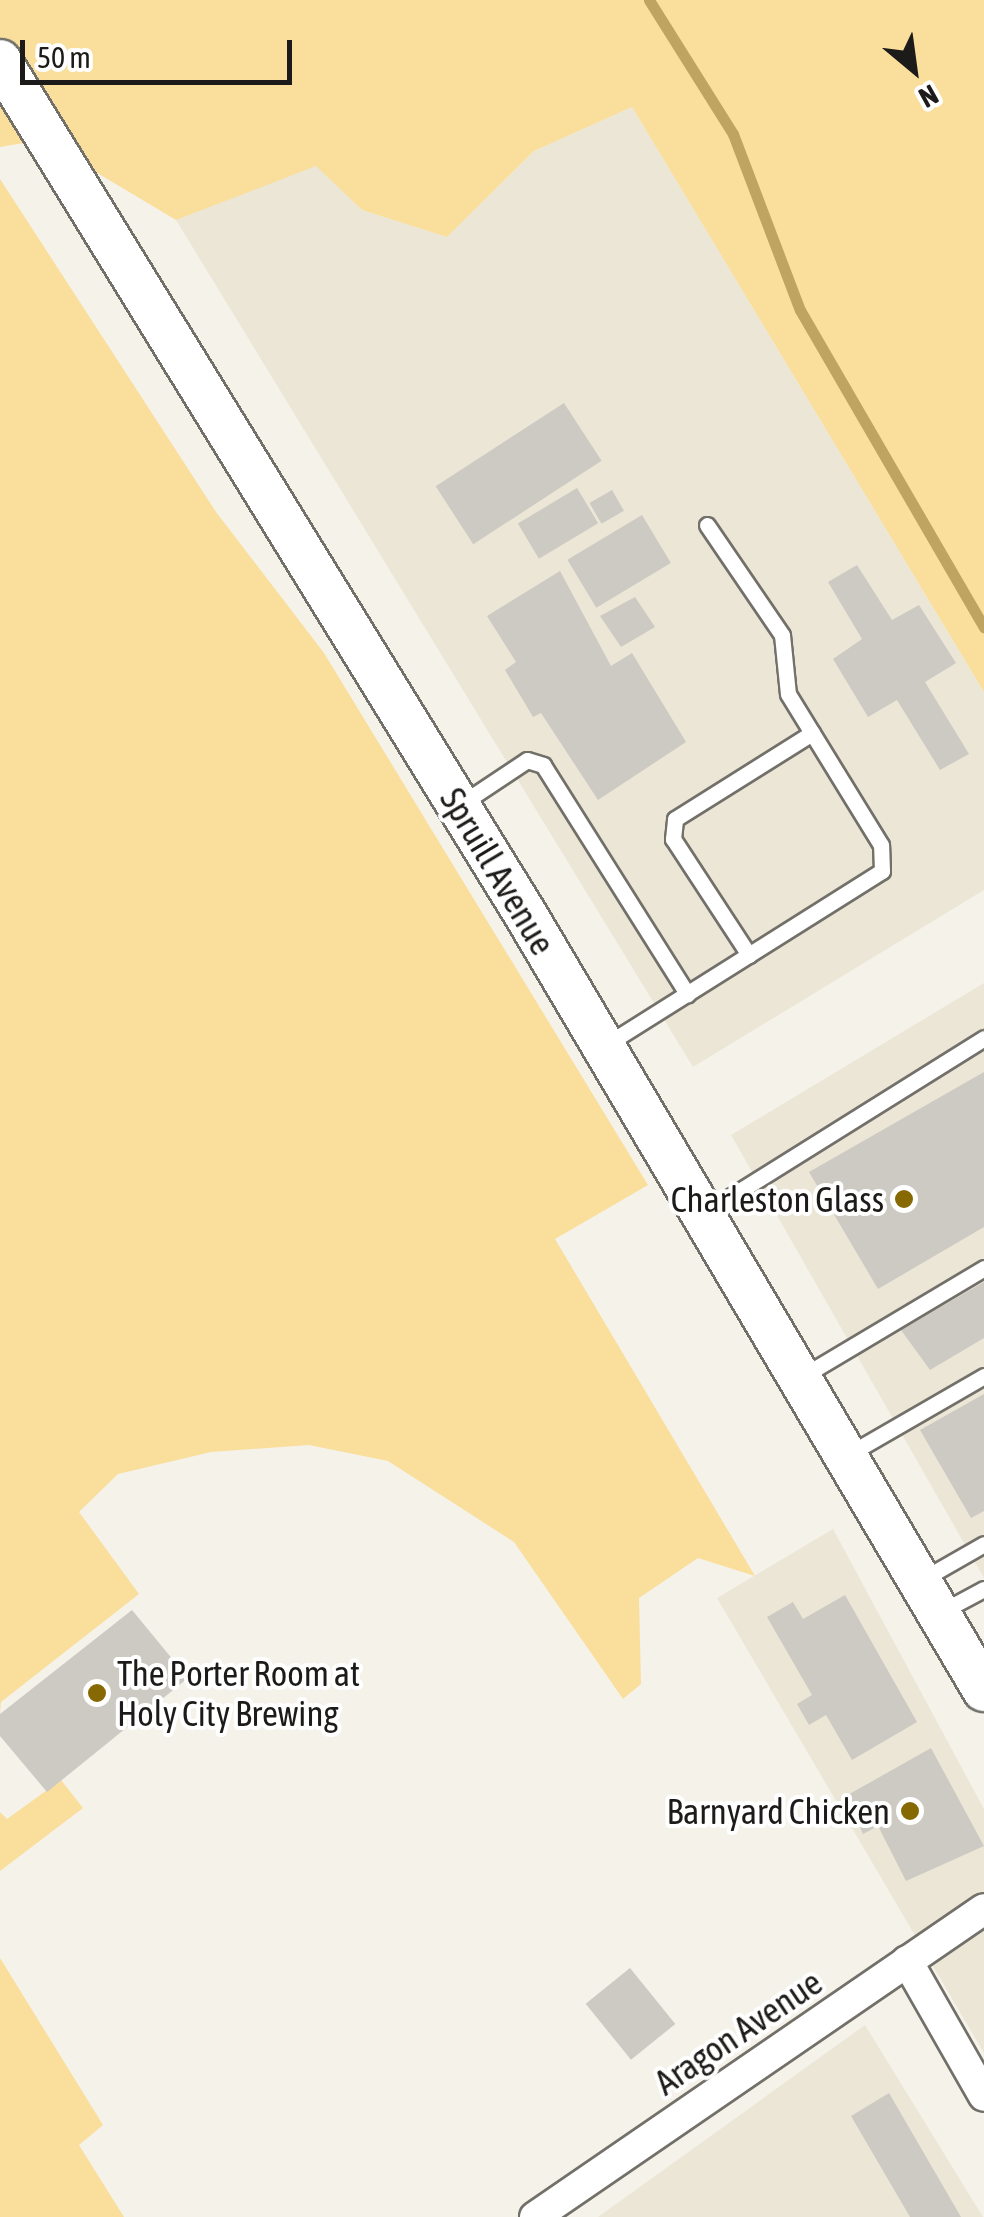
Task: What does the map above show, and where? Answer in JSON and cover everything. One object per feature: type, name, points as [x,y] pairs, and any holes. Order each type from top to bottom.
[{"type":"street","name":"Spruill Avenue","points":[[0,60],[604,1046],[984,1690]]},
{"type":"street","name":"Aragon Avenue","points":[[535,2217],[983,1913]]},
{"type":"street","points":[[907,1961],[984,2096]]},
{"type":"lane","points":[[604,1046],[882,871],[882,845],[788,694],[782,635],[708,525]]},
{"type":"lane","points":[[749,954],[673,839],[675,819],[812,733]]},
{"type":"lane","points":[[458,806],[526,760],[543,765],[686,994]]},
{"type":"lane","points":[[703,1214],[984,1038]]},
{"type":"lane","points":[[799,1378],[984,1268]]},
{"type":"lane","points":[[846,1456],[984,1376]]},
{"type":"lane","points":[[929,1597],[984,1544]]},
{"type":"lane","points":[[929,1597],[984,1589]]},
{"type":"shaded area","points":[[0,0],[984,0],[984,692],[632,107],[534,151],[447,237],[362,210],[316,166],[176,220],[42,140],[0,147]]},
{"type":"shaded area","points":[[632,107],[984,692],[984,890],[693,1067],[176,220],[316,165],[362,210],[447,237],[534,151]]},
{"type":"shaded area","points":[[0,179],[216,512],[324,653],[648,1185],[555,1239],[755,1576],[698,1558],[639,1598],[641,1684],[623,1699],[514,1542],[388,1461],[309,1445],[211,1452],[118,1474],[79,1512],[139,1594],[1,1702],[0,1714]]},
{"type":"shaded area","points":[[984,983],[984,1578],[731,1135]]},
{"type":"shaded area","points":[[833,1529],[984,1809],[984,2053],[717,1598]]},
{"type":"shaded area","points":[[61,1780],[83,1808],[0,1871],[0,1812],[7,1819]]},
{"type":"shaded area","points":[[0,1958],[103,2125],[79,2145],[124,2217],[0,2217]]},
{"type":"shaded area","points":[[865,2025],[983,2217],[598,2217]]},
{"type":"building","points":[[564,403],[602,461],[473,544],[436,486]]},
{"type":"building","points":[[577,488],[598,523],[539,559],[518,524]]},
{"type":"building","points":[[612,490],[624,511],[601,524],[589,503]]},
{"type":"building","points":[[642,515],[671,563],[596,608],[567,560]]},
{"type":"building","points":[[857,565],[892,620],[919,605],[956,663],[925,682],[969,754],[940,770],[897,700],[868,717],[833,659],[862,639],[828,582]]},
{"type":"building","points":[[560,571],[611,666],[632,653],[686,742],[598,800],[541,713],[533,717],[505,670],[516,662],[487,616]]},
{"type":"building","points":[[635,597],[655,627],[621,647],[600,616]]},
{"type":"building","name":"Charleston Glass","points":[[984,1072],[984,1227],[878,1289],[809,1172]]},
{"type":"building","points":[[984,1282],[984,1338],[930,1370],[901,1330]]},
{"type":"building","points":[[984,1394],[984,1511],[971,1518],[920,1430]]},
{"type":"building","points":[[845,1595],[917,1722],[852,1760],[826,1715],[809,1725],[797,1704],[812,1695],[767,1617],[793,1602],[803,1619]]},
{"type":"building","name":"The Porter Room at Holy City Brewing","points":[[132,1610],[188,1678],[47,1792],[0,1736],[0,1714]]},
{"type":"building","name":"Barnyard Chicken","points":[[931,1748],[984,1846],[906,1881],[878,1826],[863,1834],[846,1796]]},
{"type":"building","points":[[630,1968],[675,2024],[631,2060],[586,2004]]},
{"type":"building","points":[[889,2093],[961,2217],[910,2217],[851,2116]]},
{"type":"waterway","points":[[649,0],[733,134],[800,310],[984,628]]},
{"type":"place","name":"Charleston Glass","points":[[904,1199]]},
{"type":"place","name":"The Porter Room at Holy City Brewing","points":[[97,1693]]},
{"type":"place","name":"Barnyard Chicken","points":[[910,1811]]}]
